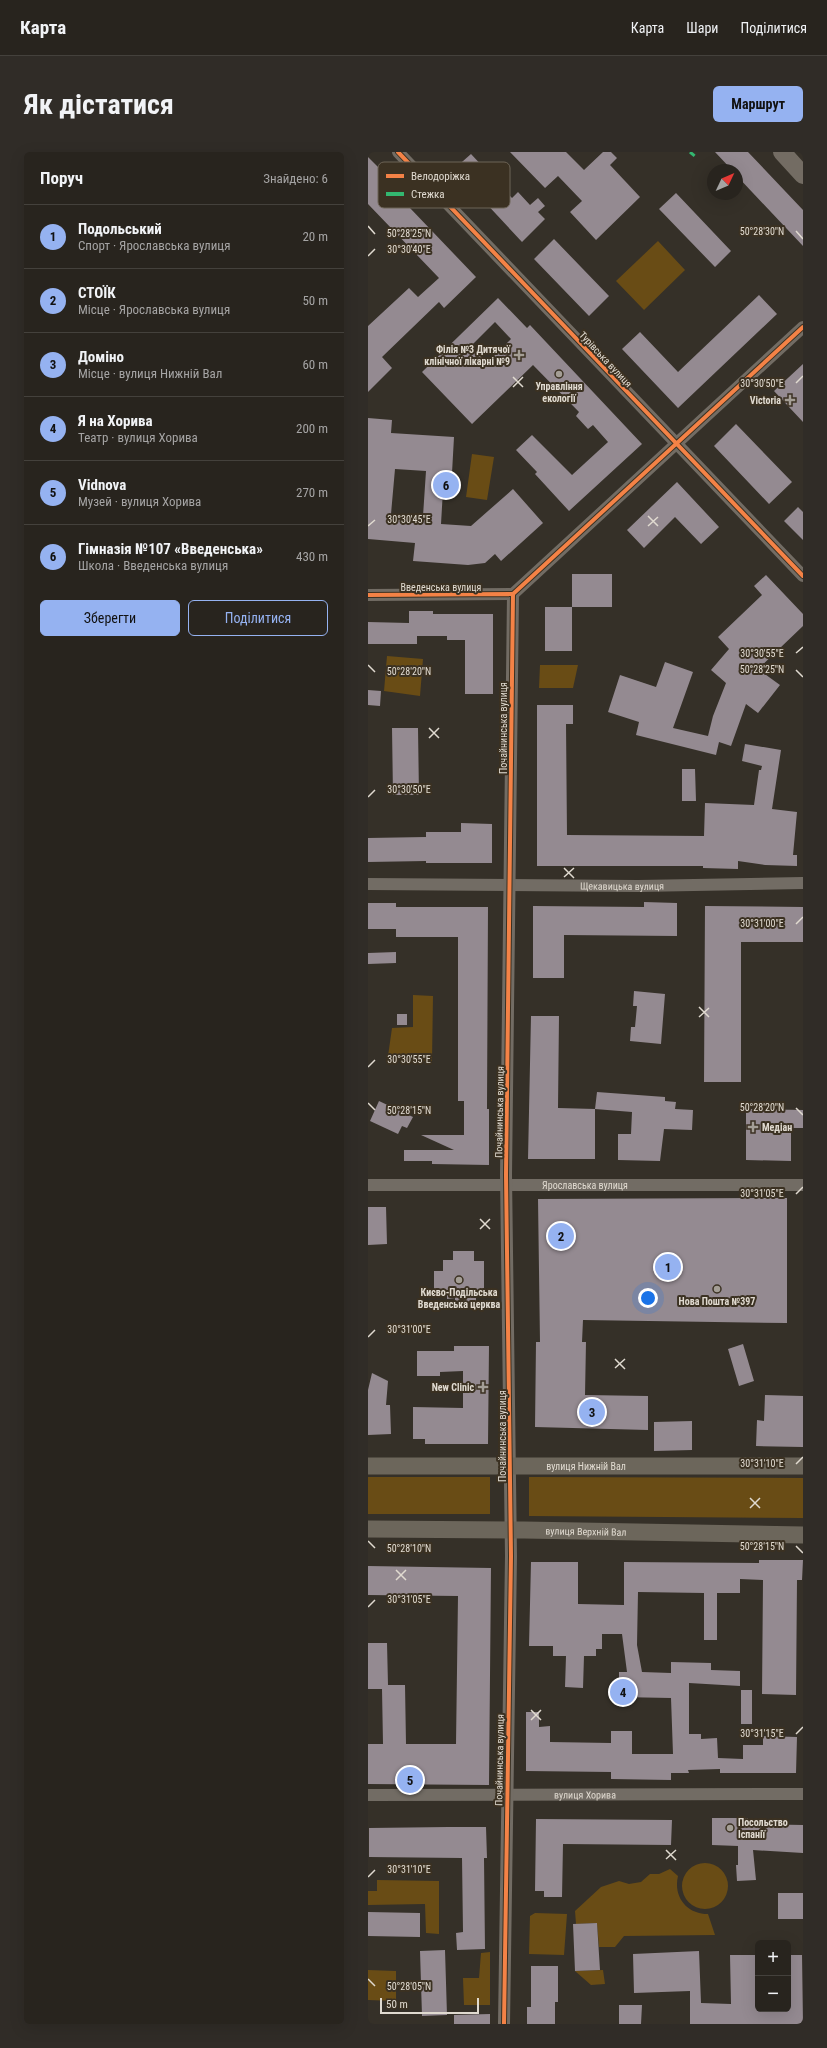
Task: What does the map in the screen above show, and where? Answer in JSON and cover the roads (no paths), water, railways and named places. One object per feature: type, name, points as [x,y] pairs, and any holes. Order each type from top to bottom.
[{"type":"main road","points":[[782,152],[803,175]]},
{"type":"main road","name":"вулиця Нижній Вал","points":[[368,1466],[803,1466]]},
{"type":"main road","name":"вулиця Верхній Вал","points":[[368,1529],[803,1535]]},
{"type":"street","name":"Турівська вулиця","points":[[398,152],[407,162]]},
{"type":"street","name":"Турівська вулиця","points":[[451,208],[675,444],[803,576]]},
{"type":"street","points":[[513,594],[803,327]]},
{"type":"street","name":"Введенська вулиця","points":[[368,594],[513,594]]},
{"type":"street","name":"Почайнинська вулиця","points":[[504,2024],[510,1530],[506,1186],[511,885],[513,594]]},
{"type":"street","name":"Щекавицька вулиця","points":[[368,884],[638,886],[803,883]]},
{"type":"street","name":"Ярославська вулиця","points":[[368,1185],[803,1185]]},
{"type":"street","name":"вулиця Хорива","points":[[368,1795],[803,1794]]},
{"type":"place","name":"Філія №3 Дитячої клінічної лікарні №9","points":[[519,355]]},
{"type":"place","name":"Управління екології","points":[[559,374]]},
{"type":"place","name":"Victoria","points":[[790,400]]},
{"type":"place","name":"Гімназія №107 «Введенська»","points":[[446,485]]},
{"type":"place","name":"Медіан","points":[[753,1127]]},
{"type":"place","name":"СТОЇК","points":[[561,1236]]},
{"type":"place","name":"Подольський","points":[[668,1267]]},
{"type":"place","name":"Києво-Подільська Введенська церква","points":[[459,1280]]},
{"type":"place","name":"Нова Пошта №397","points":[[717,1289]]},
{"type":"place","name":"New Clinic","points":[[483,1387]]},
{"type":"place","name":"Доміно","points":[[592,1412]]},
{"type":"place","name":"Я на Хорива","points":[[623,1692]]},
{"type":"place","name":"Vidnova","points":[[410,1780]]},
{"type":"place","name":"Посольство Іспанії","points":[[730,1828]]}]
